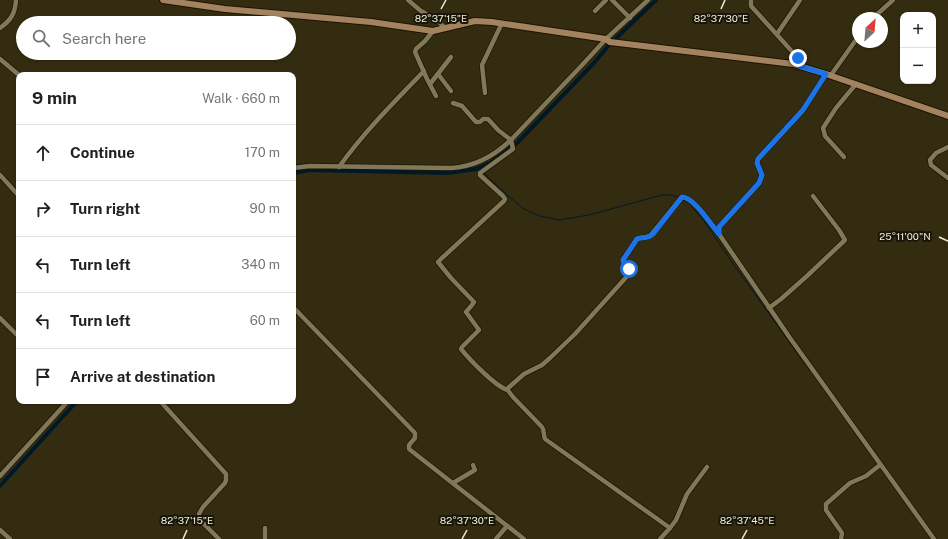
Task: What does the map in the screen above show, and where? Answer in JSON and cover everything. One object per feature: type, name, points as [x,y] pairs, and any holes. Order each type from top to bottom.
[{"type":"main road","points":[[163,0],[225,9],[371,22],[433,31],[475,21],[610,41],[784,63],[829,74],[948,116]]},
{"type":"street","points":[[0,28],[10,21],[13,16],[16,0]]},
{"type":"street","points":[[408,0],[421,11],[437,20],[445,28]]},
{"type":"street","points":[[595,11],[606,0]]},
{"type":"street","points":[[612,0],[630,18]]},
{"type":"street","points":[[648,0],[610,41],[584,64],[512,144],[483,170],[480,175],[503,196],[505,200],[438,262],[474,302],[466,312],[479,330],[461,349],[486,374],[502,388],[507,390],[542,427],[544,430],[545,439],[670,528]]},
{"type":"street","points":[[751,0],[751,6],[798,58],[799,66]]},
{"type":"street","points":[[776,34],[800,0]]},
{"type":"street","points":[[879,12],[892,0]]},
{"type":"street","points":[[485,93],[482,65],[502,24]]},
{"type":"street","points":[[433,31],[425,42],[416,49],[416,55],[436,96]]},
{"type":"street","points":[[719,234],[719,227],[759,183],[762,175],[757,163],[758,159],[803,110],[852,45]]},
{"type":"street","points":[[430,84],[451,56]]},
{"type":"street","points":[[0,60],[16,73]]},
{"type":"street","points":[[339,167],[348,153],[373,124],[424,72]]},
{"type":"street","points":[[438,74],[451,91]]},
{"type":"street","points":[[844,158],[824,136],[823,128],[836,108],[856,84]]},
{"type":"street","points":[[453,103],[462,106],[476,122],[480,122],[483,119],[488,120],[512,144]]},
{"type":"street","points":[[296,168],[310,166],[455,168],[466,166],[487,158],[512,144]]},
{"type":"street","points":[[948,147],[936,153],[930,160],[931,165],[948,178]]},
{"type":"street","points":[[0,175],[2,181],[16,193]]},
{"type":"street","points":[[769,308],[802,281],[845,241],[842,233],[813,196]]},
{"type":"street","points":[[507,390],[509,386],[524,374],[542,365],[550,358],[596,311],[630,273],[623,260],[637,239],[647,238],[651,235],[681,198],[686,197],[696,206],[719,234],[879,466],[934,539]]},
{"type":"street","points":[[296,310],[415,433],[415,438],[409,445],[409,449],[524,539]]},
{"type":"street","points":[[0,318],[16,334]]},
{"type":"street","points":[[0,476],[65,404]]},
{"type":"street","points":[[163,404],[226,474],[225,483],[203,507],[199,514],[199,519],[219,539]]},
{"type":"street","points":[[453,483],[475,470],[473,465]]},
{"type":"street","points":[[841,539],[842,533],[828,513],[825,505],[850,483],[862,478],[879,466]]},
{"type":"street","points":[[660,539],[676,520],[687,494],[707,467]]},
{"type":"street","points":[[496,539],[507,526]]},
{"type":"street","points":[[264,539],[265,528]]},
{"type":"street","points":[[0,530],[10,539]]},
{"type":"waterway","points":[[296,172],[310,170],[447,173],[476,169],[490,163],[517,143],[593,64],[609,45],[656,0]]},
{"type":"waterway","points":[[484,173],[524,209],[540,216],[559,220],[589,215],[662,195],[672,195],[679,198]]},
{"type":"waterway","points":[[682,199],[689,203],[704,221],[810,371]]},
{"type":"waterway","points":[[0,486],[74,404]]},
{"type":"route","points":[[629,269],[624,264],[623,260],[637,239],[650,237],[682,197],[689,199],[719,234],[719,227],[753,191],[762,179],[761,171],[757,163],[758,159],[803,110],[826,74],[799,66],[798,58]]}]
